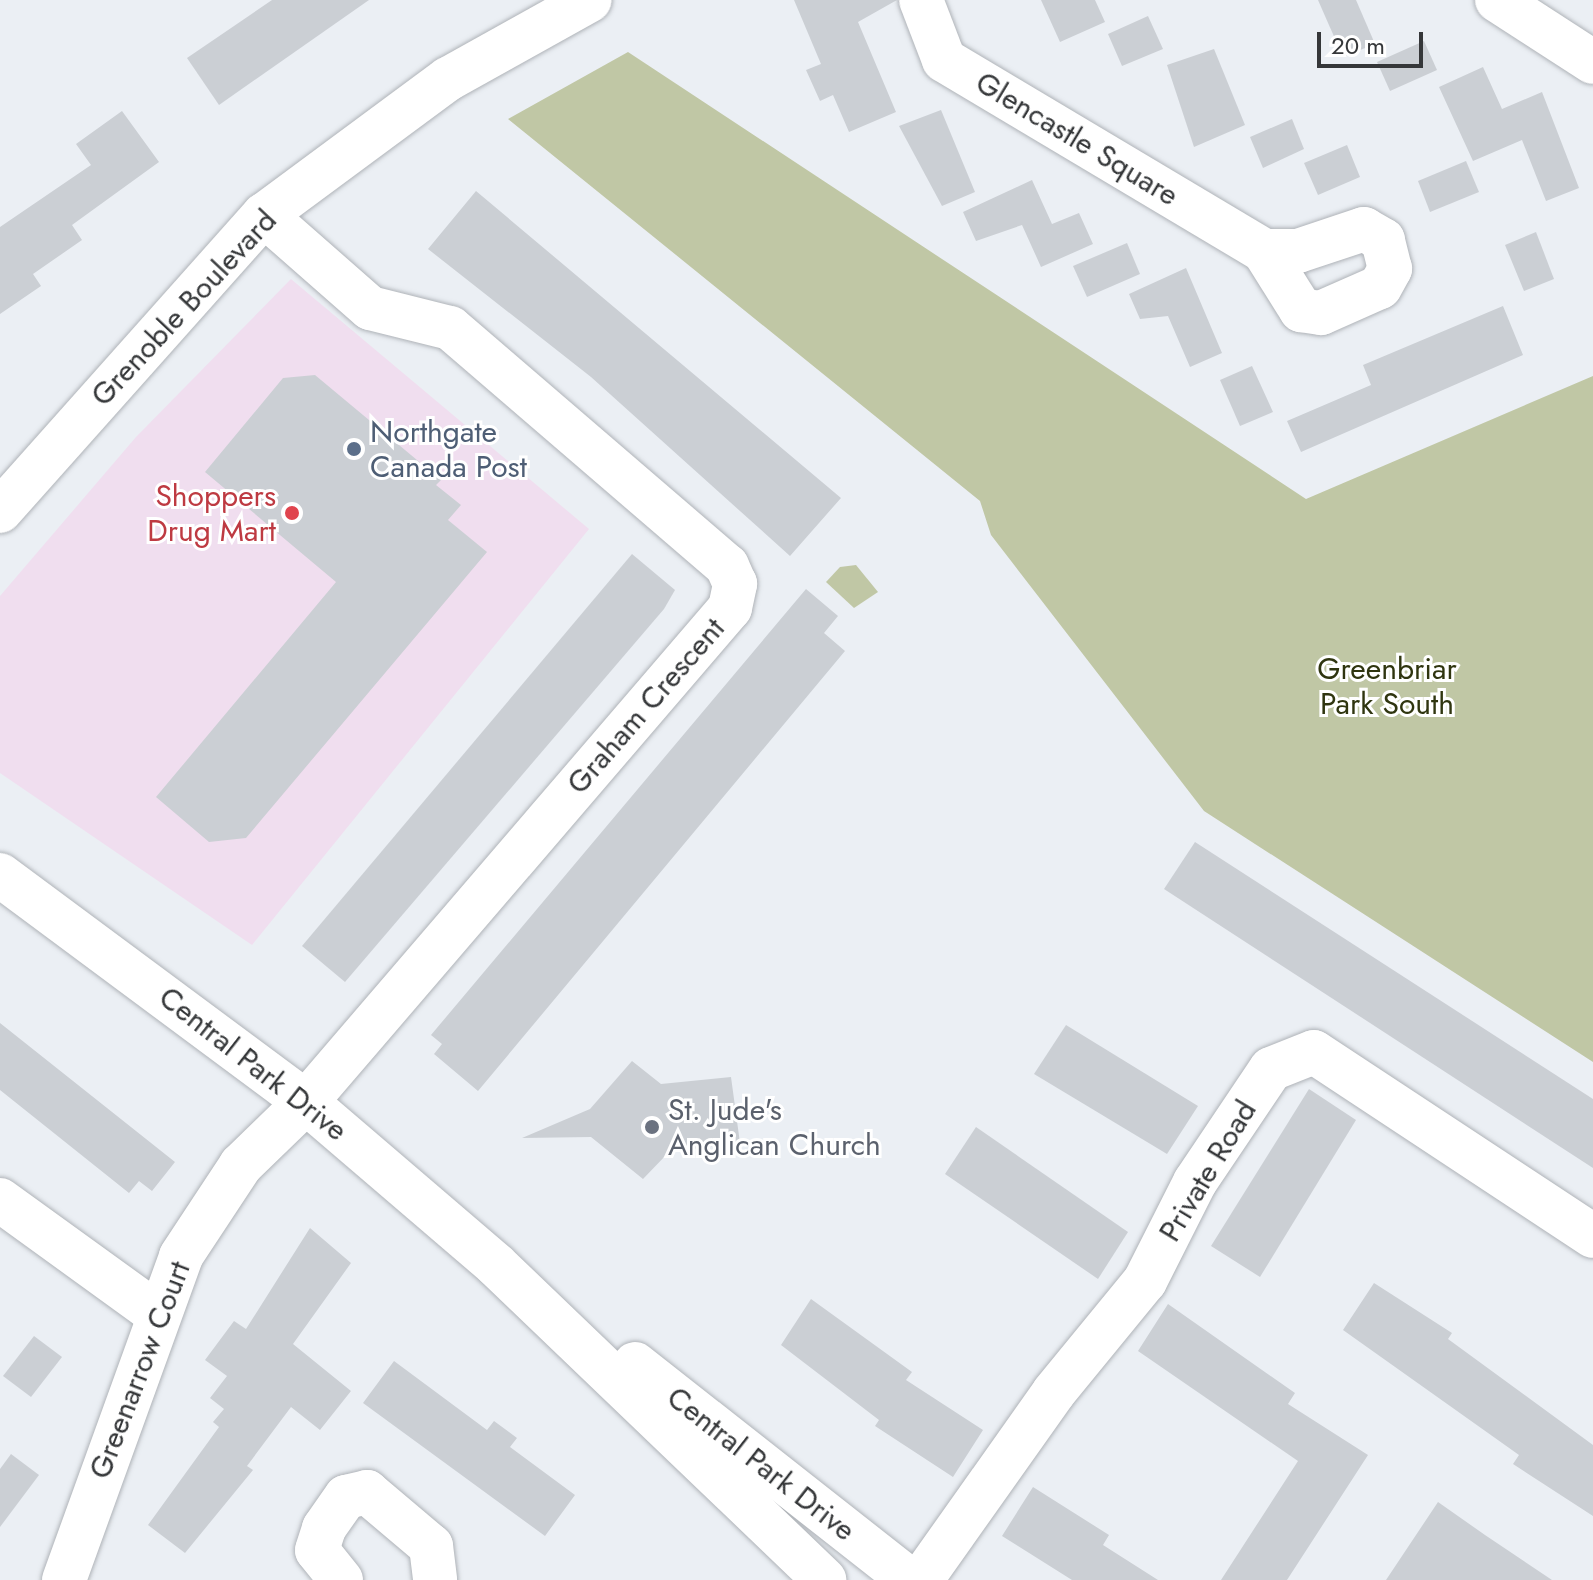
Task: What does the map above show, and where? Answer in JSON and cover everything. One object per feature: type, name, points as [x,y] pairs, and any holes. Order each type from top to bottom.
[{"type":"street","name":"Grenoble Boulevard","points":[[0,511],[264,215],[448,79],[590,0]]},
{"type":"street","name":"Glencastle Square","points":[[921,0],[944,60],[1264,251]]},
{"type":"street","points":[[1497,0],[1593,62]]},
{"type":"street","name":"Graham Crescent","points":[[264,215],[370,308],[450,328],[727,566],[735,584],[730,608],[306,1102]]},
{"type":"street","name":"Central Park Drive","points":[[0,875],[306,1102],[496,1265],[825,1580]]},
{"type":"street","name":"Private Road","points":[[921,1580],[1054,1392],[1145,1281],[1195,1182],[1271,1069],[1314,1052],[1593,1236]]},
{"type":"street","name":"Greenarrow Court","points":[[64,1580],[156,1313],[181,1256],[241,1165],[306,1102]]},
{"type":"street","points":[[0,1200],[156,1313]]},
{"type":"street","name":"Central Park Drive","points":[[496,1265],[587,1327],[909,1580]]},
{"type":"street","points":[[341,1580],[317,1550],[324,1528],[346,1497],[367,1492],[431,1546],[435,1580]]},
{"type":"shaded area","points":[[291,279],[589,529],[252,945],[0,773],[0,596],[136,437]]},
{"type":"green space","name":"Greenbriar Park South","points":[[628,52],[1306,499],[1593,376],[1593,1062],[1204,811],[991,535],[980,501],[508,119]]},
{"type":"green space","points":[[856,565],[878,592],[854,608],[826,582],[840,567]]},
{"type":"building","points":[[272,0],[369,0],[219,105],[187,58]]},
{"type":"building","points":[[794,0],[897,0],[858,22],[896,112],[849,132],[833,95],[820,101],[806,70],[821,64]]},
{"type":"building","points":[[1041,0],[1095,0],[1105,22],[1060,42]]},
{"type":"building","points":[[1318,0],[1356,0],[1375,44],[1343,57]]},
{"type":"building","points":[[1148,16],[1163,49],[1122,66],[1108,34]]},
{"type":"building","points":[[1424,41],[1437,70],[1390,91],[1377,62]]},
{"type":"building","points":[[1214,49],[1245,125],[1194,147],[1167,65]]},
{"type":"building","points":[[1483,67],[1502,109],[1542,92],[1579,188],[1546,201],[1522,140],[1473,161],[1439,87]]},
{"type":"building","points":[[941,110],[975,192],[942,206],[899,126]]},
{"type":"building","points":[[122,111],[159,162],[72,225],[82,240],[33,274],[41,286],[0,314],[0,227],[91,165],[76,144]]},
{"type":"building","points":[[1292,119],[1304,149],[1263,168],[1250,137]]},
{"type":"building","points":[[1347,145],[1360,177],[1318,195],[1304,163]]},
{"type":"building","points":[[1466,161],[1479,192],[1430,212],[1418,181]]},
{"type":"building","points":[[1032,180],[1052,224],[1079,213],[1093,244],[1041,267],[1022,225],[976,241],[963,212]]},
{"type":"building","points":[[476,191],[841,498],[790,556],[591,377],[428,249]]},
{"type":"building","points":[[1536,232],[1554,279],[1524,291],[1505,245]]},
{"type":"building","points":[[1127,243],[1140,274],[1087,297],[1073,266]]},
{"type":"building","points":[[1186,268],[1222,353],[1190,367],[1168,316],[1140,319],[1129,294]]},
{"type":"building","points":[[1503,306],[1523,355],[1301,452],[1287,421],[1371,385],[1363,365]]},
{"type":"building","points":[[1252,366],[1273,412],[1240,426],[1220,380]]},
{"type":"building","points":[[315,375],[441,480],[436,485],[461,505],[448,520],[487,552],[246,838],[209,842],[156,797],[336,582],[205,472],[283,378]]},
{"type":"building","points":[[632,554],[675,590],[664,609],[345,982],[302,946]]},
{"type":"building","points":[[806,589],[838,616],[824,633],[845,651],[478,1091],[434,1054],[442,1044],[431,1035]]},
{"type":"building","points":[[1195,842],[1593,1099],[1593,1168],[1164,889]]},
{"type":"building","points":[[0,1023],[175,1162],[152,1191],[139,1181],[129,1193],[0,1090]]},
{"type":"building","points":[[1066,1025],[1198,1106],[1167,1154],[1034,1074]]},
{"type":"building","name":"St. Jude's Anglican Church","points":[[632,1061],[661,1084],[731,1077],[740,1143],[669,1152],[643,1179],[591,1137],[522,1138],[590,1109]]},
{"type":"building","points":[[1309,1089],[1356,1120],[1260,1277],[1211,1246]]},
{"type":"building","points":[[976,1127],[1128,1232],[1098,1279],[945,1174]]},
{"type":"building","points":[[310,1228],[351,1263],[293,1344],[351,1391],[320,1430],[291,1407],[247,1466],[253,1470],[185,1553],[148,1525],[219,1427],[213,1422],[224,1409],[210,1398],[227,1376],[205,1360],[234,1321],[246,1329]]},
{"type":"building","points":[[1374,1283],[1452,1333],[1448,1339],[1593,1445],[1593,1516],[1513,1464],[1519,1455],[1343,1330]]},
{"type":"building","points":[[811,1299],[912,1372],[906,1380],[983,1430],[953,1477],[875,1426],[879,1420],[781,1345]]},
{"type":"building","points":[[1168,1304],[1295,1393],[1288,1404],[1368,1455],[1287,1580],[1221,1580],[1298,1461],[1138,1351]]},
{"type":"building","points":[[34,1336],[62,1357],[31,1397],[3,1376]]},
{"type":"building","points":[[394,1361],[487,1430],[494,1421],[517,1438],[510,1447],[575,1495],[545,1536],[363,1403]]},
{"type":"building","points":[[11,1454],[39,1475],[0,1527],[0,1469]]},
{"type":"building","points":[[1033,1487],[1109,1535],[1103,1545],[1158,1580],[1072,1580],[1002,1536]]},
{"type":"building","points":[[1438,1502],[1485,1535],[1552,1580],[1386,1580]]},
{"type":"place","name":"Northgate Canada Post","points":[[354,449]]},
{"type":"place","name":"Shoppers Drug Mart","points":[[292,513]]},
{"type":"place","name":"St. Jude's Anglican Church","points":[[652,1127]]}]
